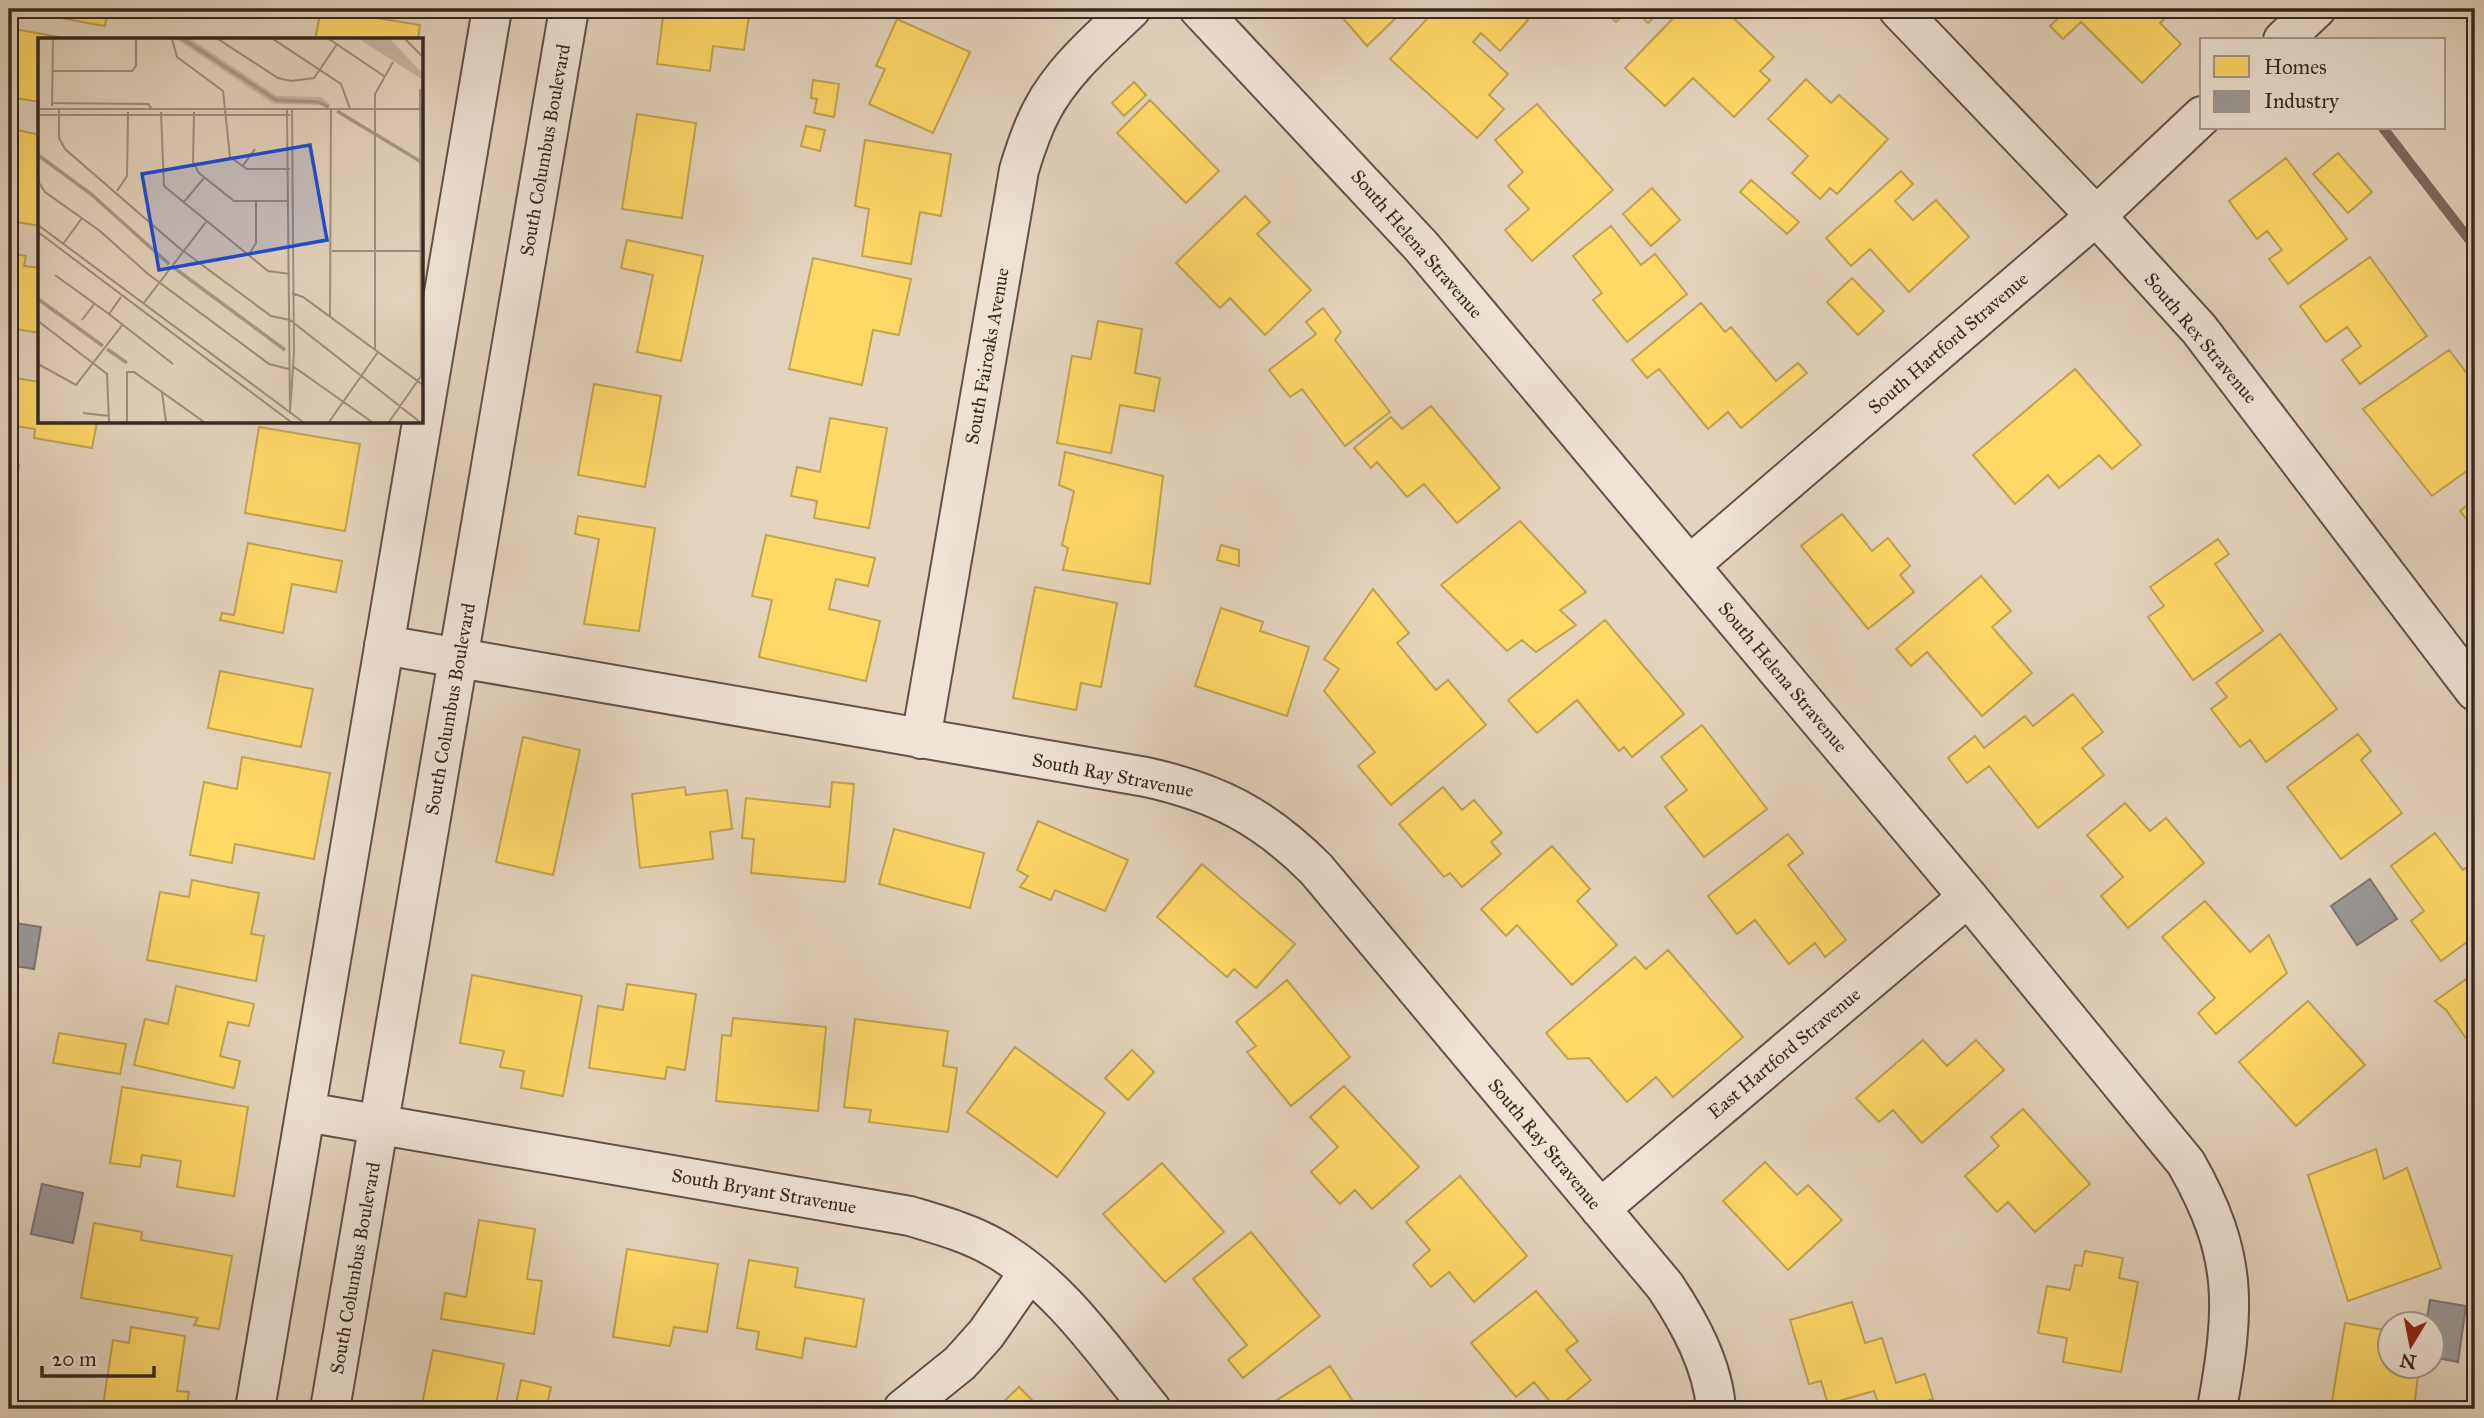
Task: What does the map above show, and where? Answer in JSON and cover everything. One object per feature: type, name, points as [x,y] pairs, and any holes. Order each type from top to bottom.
[{"type":"street","points":[[424,409],[492,9]]},
{"type":"street","name":"South Columbus Boulevard","points":[[330,1409],[569,9]]},
{"type":"street","name":"South Fairoaks Avenue","points":[[921,740],[1019,170],[1043,108],[1062,80],[1130,9]]},
{"type":"street","name":"South Helena Stravenue","points":[[1199,9],[1421,246],[1968,897],[2186,1163],[2205,1196],[2228,1270],[2231,1307],[2217,1409]]},
{"type":"street","name":"South Rex Stravenue","points":[[1898,9],[2096,216],[2199,329],[2475,691]]},
{"type":"street","points":[[2285,38],[2316,9]]},
{"type":"street","name":"South Hartford Stravenue","points":[[1690,565],[2096,216],[2200,118]]},
{"type":"street","points":[[256,1409],[422,424]]},
{"type":"street","name":"South Ray Stravenue","points":[[384,645],[1162,781],[1208,795],[1239,809],[1269,827],[1316,869],[1665,1286],[1682,1311],[1708,1370],[1716,1409]]},
{"type":"street","name":"East Hartford Stravenue","points":[[1600,1209],[1968,897]]},
{"type":"street","name":"South Bryant Stravenue","points":[[306,1112],[910,1216],[970,1235],[998,1250],[1029,1272],[1074,1315],[1151,1409]]},
{"type":"street","points":[[903,1409],[960,1363],[986,1334],[1029,1272]]},
{"type":"building: Homes","points":[[108,9],[105,26],[22,11]]},
{"type":"building: Homes","points":[[321,9],[420,25],[418,38],[315,38]]},
{"type":"building: Homes","points":[[664,9],[750,9],[744,50],[713,46],[710,71],[657,64]]},
{"type":"building: Homes","points":[[996,9],[1012,9],[1004,17]]},
{"type":"building: Homes","points":[[1335,9],[1396,9],[1400,14],[1367,46]]},
{"type":"building: Homes","points":[[1436,9],[1516,9],[1528,20],[1500,51],[1481,33],[1473,42],[1508,74],[1489,95],[1504,109],[1477,138],[1390,59]]},
{"type":"building: Homes","points":[[1602,9],[1630,9],[1616,22]]},
{"type":"building: Homes","points":[[1634,9],[1662,9],[1648,23]]},
{"type":"building: Homes","points":[[1682,9],[1724,9],[1774,57],[1760,71],[1770,80],[1734,117],[1693,78],[1665,106],[1625,68]]},
{"type":"building: Homes","points":[[2068,9],[2169,9],[2172,11],[2160,23],[2181,44],[2142,83],[2081,22],[2063,39],[2050,26]]},
{"type":"building: Homes","points":[[897,19],[970,52],[933,133],[869,104],[885,69],[876,66]]},
{"type":"building: Homes","points":[[9,28],[59,37],[38,38],[38,102],[9,97]]},
{"type":"building: Homes","points":[[1806,79],[1831,103],[1839,95],[1888,139],[1837,194],[1830,188],[1820,199],[1792,173],[1808,156],[1768,119]]},
{"type":"building: Homes","points":[[813,80],[839,84],[834,117],[814,113],[817,99],[811,98]]},
{"type":"building: Homes","points":[[1134,82],[1146,95],[1124,116],[1112,103]]},
{"type":"building: Homes","points":[[1150,100],[1219,171],[1186,203],[1117,133]]},
{"type":"building: Homes","points":[[1537,104],[1613,190],[1532,261],[1505,230],[1529,209],[1508,186],[1523,172],[1495,140]]},
{"type":"building: Homes","points":[[637,114],[696,123],[682,218],[622,209]]},
{"type":"building: Homes","points":[[806,126],[825,130],[820,151],[801,146]]},
{"type":"building: Homes","points":[[9,128],[38,135],[38,226],[11,221],[18,181],[9,179]]},
{"type":"building: Homes","points":[[865,140],[951,154],[941,216],[920,212],[911,264],[862,256],[869,209],[855,206]]},
{"type":"building: Homes","points":[[2338,153],[2372,192],[2348,213],[2313,174]]},
{"type":"building: Homes","points":[[2286,158],[2347,239],[2288,284],[2269,259],[2282,250],[2267,231],[2257,239],[2229,201]]},
{"type":"building: Homes","points":[[1901,171],[1913,184],[1895,201],[1913,220],[1936,200],[1969,237],[1909,292],[1870,249],[1851,266],[1826,238]]},
{"type":"building: Homes","points":[[1751,180],[1799,222],[1787,234],[1740,192]]},
{"type":"building: Homes","points":[[1652,188],[1680,220],[1651,246],[1623,214]]},
{"type":"building: Homes","points":[[1245,196],[1270,222],[1257,234],[1311,290],[1265,335],[1230,298],[1220,308],[1176,263]]},
{"type":"building: Homes","points":[[1611,226],[1641,265],[1655,254],[1687,294],[1627,342],[1593,300],[1602,293],[1573,256]]},
{"type":"building: Homes","points":[[627,240],[703,256],[681,361],[637,352],[653,275],[621,268]]},
{"type":"building: Homes","points":[[9,253],[26,256],[24,266],[38,268],[38,333],[9,328]]},
{"type":"building: Homes","points":[[2370,257],[2427,336],[2360,384],[2342,360],[2361,346],[2347,327],[2326,342],[2300,306]]},
{"type":"building: Homes","points":[[813,258],[911,279],[899,335],[873,330],[862,385],[789,369]]},
{"type":"building: Homes","points":[[1852,278],[1884,311],[1858,335],[1827,302]]},
{"type":"building: Homes","points":[[1701,303],[1725,332],[1731,327],[1776,381],[1798,363],[1807,373],[1741,428],[1728,412],[1708,429],[1659,369],[1647,378],[1632,360]]},
{"type":"building: Homes","points":[[1323,308],[1341,332],[1335,340],[1390,412],[1345,446],[1302,389],[1290,397],[1269,370],[1316,334],[1306,322]]},
{"type":"building: Homes","points":[[1098,321],[1142,329],[1135,373],[1160,378],[1154,411],[1120,405],[1111,453],[1057,443],[1072,356],[1091,359]]},
{"type":"building: Homes","points":[[2449,350],[2475,384],[2475,465],[2432,496],[2363,409]]},
{"type":"building: Homes","points":[[2075,369],[2141,445],[2112,469],[2099,455],[2059,488],[2048,475],[2015,504],[1973,455]]},
{"type":"building: Homes","points":[[9,377],[38,382],[38,424],[97,424],[92,448],[34,438],[35,429],[9,425]]},
{"type":"building: Homes","points":[[594,384],[661,396],[645,487],[578,475]]},
{"type":"building: Homes","points":[[1431,406],[1500,488],[1457,523],[1424,484],[1407,497],[1377,462],[1371,468],[1354,448],[1391,417],[1402,429]]},
{"type":"building: Homes","points":[[830,418],[887,428],[869,528],[814,518],[817,501],[791,496],[797,467],[820,472]]},
{"type":"building: Homes","points":[[259,427],[360,444],[345,531],[245,513]]},
{"type":"building: Homes","points":[[1065,452],[1163,476],[1150,584],[1063,570],[1068,548],[1062,545],[1074,491],[1059,485]]},
{"type":"building: Homes","points":[[9,464],[19,465],[9,527]]},
{"type":"building: Homes","points":[[2475,499],[2475,530],[2460,511]]},
{"type":"building: Homes","points":[[1842,514],[1872,551],[1888,538],[1910,566],[1900,575],[1914,592],[1868,629],[1801,546]]},
{"type":"building: Homes","points":[[578,516],[655,528],[639,631],[584,624],[599,539],[575,534]]},
{"type":"building: Homes","points":[[1520,521],[1586,592],[1560,610],[1576,625],[1536,652],[1522,640],[1507,651],[1441,585]]},
{"type":"building: Homes","points":[[766,535],[875,558],[868,586],[836,579],[829,609],[880,621],[866,681],[759,657],[772,600],[752,596]]},
{"type":"building: Homes","points":[[2218,539],[2229,554],[2215,564],[2263,631],[2193,680],[2148,617],[2164,606],[2150,587]]},
{"type":"building: Homes","points":[[248,543],[342,561],[336,592],[292,584],[283,633],[220,620],[222,613],[234,615]]},
{"type":"building: Homes","points":[[1221,545],[1239,550],[1239,566],[1217,560]]},
{"type":"building: Homes","points":[[1981,576],[2011,611],[1992,627],[2032,673],[1982,716],[1927,652],[1911,666],[1896,649]]},
{"type":"building: Homes","points":[[1035,587],[1117,603],[1101,687],[1081,683],[1076,710],[1013,698]]},
{"type":"building: Homes","points":[[9,589],[18,590],[9,641]]},
{"type":"building: Homes","points":[[1373,589],[1409,633],[1397,643],[1436,690],[1448,680],[1486,725],[1391,805],[1358,766],[1375,752],[1324,691],[1339,669],[1324,659]]},
{"type":"building: Homes","points":[[1221,608],[1263,622],[1260,631],[1309,647],[1287,716],[1195,686]]},
{"type":"building: Homes","points":[[1605,620],[1684,714],[1632,757],[1624,747],[1619,751],[1577,700],[1537,733],[1508,700]]},
{"type":"building: Homes","points":[[2280,634],[2337,709],[2266,762],[2250,740],[2240,747],[2211,709],[2227,697],[2216,683]]},
{"type":"building: Homes","points":[[220,671],[313,689],[301,747],[208,728]]},
{"type":"building: Homes","points":[[2073,694],[2103,732],[2082,748],[2104,775],[2038,828],[1989,766],[1967,783],[1948,758],[1975,736],[1984,748],[2025,716],[2033,726]]},
{"type":"building: Homes","points":[[1702,725],[1767,809],[1704,857],[1665,807],[1687,790],[1661,757]]},
{"type":"building: Homes","points":[[2358,734],[2371,751],[2361,760],[2402,813],[2341,859],[2287,787]]},
{"type":"building: Homes","points":[[523,737],[580,750],[553,875],[496,862]]},
{"type":"building: Homes","points":[[242,757],[330,773],[314,859],[235,844],[232,863],[190,855],[204,782],[237,789]]},
{"type":"building: Homes","points":[[832,782],[854,784],[845,882],[751,873],[754,839],[742,838],[746,798],[830,807]]},
{"type":"building: Homes","points":[[685,787],[686,795],[727,790],[732,829],[710,832],[713,859],[640,868],[632,794]]},
{"type":"building: Homes","points":[[1443,787],[1462,810],[1474,800],[1502,833],[1491,842],[1501,854],[1462,887],[1450,873],[1444,877],[1399,824]]},
{"type":"building: Homes","points":[[2125,803],[2150,831],[2166,818],[2204,863],[2128,928],[2101,896],[2123,877],[2087,835]]},
{"type":"building: Homes","points":[[1038,821],[1128,860],[1105,911],[1055,890],[1051,900],[1020,887],[1028,876],[1017,870]]},
{"type":"building: Homes","points":[[894,829],[984,853],[970,908],[879,884]]},
{"type":"building: Homes","points":[[2435,833],[2463,870],[2472,863],[2475,867],[2475,936],[2441,961],[2411,921],[2424,911],[2391,866]]},
{"type":"building: Homes","points":[[1788,834],[1803,853],[1788,865],[1846,940],[1825,957],[1815,943],[1789,964],[1755,920],[1737,934],[1708,896]]},
{"type":"building: Homes","points":[[1552,846],[1590,889],[1577,901],[1617,945],[1572,985],[1517,925],[1506,936],[1481,909]]},
{"type":"building: Homes","points":[[1202,864],[1295,944],[1256,988],[1234,969],[1227,977],[1157,917]]},
{"type":"building: Homes","points":[[192,880],[259,893],[251,934],[264,936],[256,981],[147,960],[160,892],[189,897]]},
{"type":"building: Homes","points":[[2205,901],[2250,952],[2269,935],[2287,973],[2216,1034],[2198,1013],[2215,998],[2162,937]]},
{"type":"building: Homes","points":[[1668,950],[1743,1037],[1673,1097],[1656,1077],[1627,1102],[1589,1058],[1568,1059],[1546,1033],[1635,957],[1646,969]]},
{"type":"building: Homes","points":[[2475,973],[2475,1037],[2468,1041],[2446,1010],[2435,1001]]},
{"type":"building: Homes","points":[[472,975],[582,996],[563,1096],[521,1088],[524,1071],[500,1067],[504,1051],[460,1043]]},
{"type":"building: Homes","points":[[1287,980],[1350,1057],[1291,1106],[1247,1052],[1256,1046],[1236,1022]]},
{"type":"building: Homes","points":[[627,984],[696,994],[685,1070],[667,1067],[665,1079],[589,1068],[598,1006],[623,1010]]},
{"type":"building: Homes","points":[[176,986],[254,1004],[249,1026],[228,1022],[220,1056],[240,1061],[234,1088],[134,1065],[145,1019],[168,1024]]},
{"type":"building: Homes","points":[[2308,1001],[2365,1065],[2296,1126],[2239,1062]]},
{"type":"building: Homes","points":[[733,1018],[826,1027],[818,1111],[716,1101],[722,1035],[731,1036]]},
{"type":"building: Homes","points":[[855,1019],[948,1031],[943,1066],[957,1068],[948,1132],[869,1122],[871,1110],[844,1107]]},
{"type":"building: Homes","points":[[59,1033],[126,1044],[120,1074],[53,1063]]},
{"type":"building: Homes","points":[[1923,1040],[1947,1066],[1976,1040],[2004,1070],[1922,1143],[1893,1110],[1879,1122],[1856,1098]]},
{"type":"building: Homes","points":[[1015,1047],[1105,1113],[1057,1177],[967,1112]]},
{"type":"building: Homes","points":[[9,1048],[14,1049],[9,1077]]},
{"type":"building: Homes","points":[[1132,1050],[1154,1072],[1128,1100],[1105,1078]]},
{"type":"building: Homes","points":[[1344,1086],[1419,1167],[1372,1209],[1355,1190],[1340,1204],[1311,1172],[1338,1147],[1310,1117]]},
{"type":"building: Homes","points":[[122,1087],[248,1107],[234,1196],[177,1187],[181,1161],[142,1155],[140,1167],[110,1163]]},
{"type":"building: Homes","points":[[2023,1109],[2090,1184],[2035,1232],[2008,1202],[1997,1212],[1965,1176],[1999,1146],[1991,1137]]},
{"type":"building: Homes","points":[[2376,1149],[2384,1179],[2407,1168],[2441,1268],[2348,1301],[2308,1175]]},
{"type":"building: Homes","points":[[1765,1162],[1797,1195],[1808,1185],[1842,1220],[1788,1270],[1723,1201]]},
{"type":"building: Homes","points":[[1162,1163],[1224,1232],[1165,1282],[1103,1214]]},
{"type":"building: Homes","points":[[1460,1176],[1527,1256],[1474,1302],[1449,1272],[1431,1287],[1413,1265],[1430,1250],[1406,1222]]},
{"type":"building: Homes","points":[[479,1220],[535,1229],[527,1279],[542,1281],[534,1334],[441,1319],[445,1293],[466,1297]]},
{"type":"building: Homes","points":[[94,1223],[142,1232],[141,1240],[232,1256],[219,1329],[194,1325],[198,1318],[81,1298]]},
{"type":"building: Homes","points":[[1251,1232],[1320,1316],[1243,1378],[1228,1360],[1247,1345],[1193,1279]]},
{"type":"building: Homes","points":[[627,1249],[718,1264],[707,1332],[674,1327],[670,1346],[613,1337]]},
{"type":"building: Homes","points":[[2085,1251],[2123,1258],[2119,1278],[2138,1282],[2121,1372],[2063,1362],[2067,1338],[2038,1333],[2047,1286],[2070,1290],[2075,1265],[2082,1266]]},
{"type":"building: Homes","points":[[749,1260],[798,1268],[795,1287],[864,1299],[856,1347],[805,1338],[802,1358],[756,1349],[759,1332],[737,1328]]},
{"type":"building: Homes","points":[[1536,1291],[1578,1341],[1566,1350],[1591,1380],[1556,1409],[1534,1382],[1516,1397],[1471,1343]]},
{"type":"building: Homes","points":[[1852,1302],[1865,1343],[1882,1338],[1896,1383],[1925,1374],[1933,1399],[1900,1409],[1880,1409],[1874,1391],[1828,1404],[1821,1381],[1809,1384],[1790,1320]]},
{"type":"building: Homes","points":[[2345,1323],[2376,1329],[2376,1380],[2417,1380],[2414,1409],[2369,1402],[2367,1409],[2331,1407]]},
{"type":"building: Homes","points":[[131,1327],[185,1336],[177,1391],[189,1392],[186,1409],[120,1409],[103,1405],[113,1340],[129,1343]]},
{"type":"building: Homes","points":[[433,1350],[504,1364],[495,1409],[421,1409]]},
{"type":"building: Homes","points":[[1330,1366],[1358,1409],[1263,1409]]},
{"type":"building: Homes","points":[[521,1380],[551,1387],[546,1409],[516,1403]]},
{"type":"building: Homes","points":[[1019,1387],[1041,1409],[996,1409]]},
{"type":"building: Industry","points":[[2370,879],[2397,919],[2357,945],[2331,906]]},
{"type":"building: Industry","points":[[9,922],[41,927],[34,969],[9,965]]},
{"type":"building: Industry","points":[[42,1184],[83,1193],[73,1243],[31,1234]]},
{"type":"building: Industry","points":[[2430,1300],[2466,1306],[2458,1362],[2446,1360],[2446,1310],[2428,1310]]},
{"type":"waterway","points":[[2385,130],[2475,247]]}]
